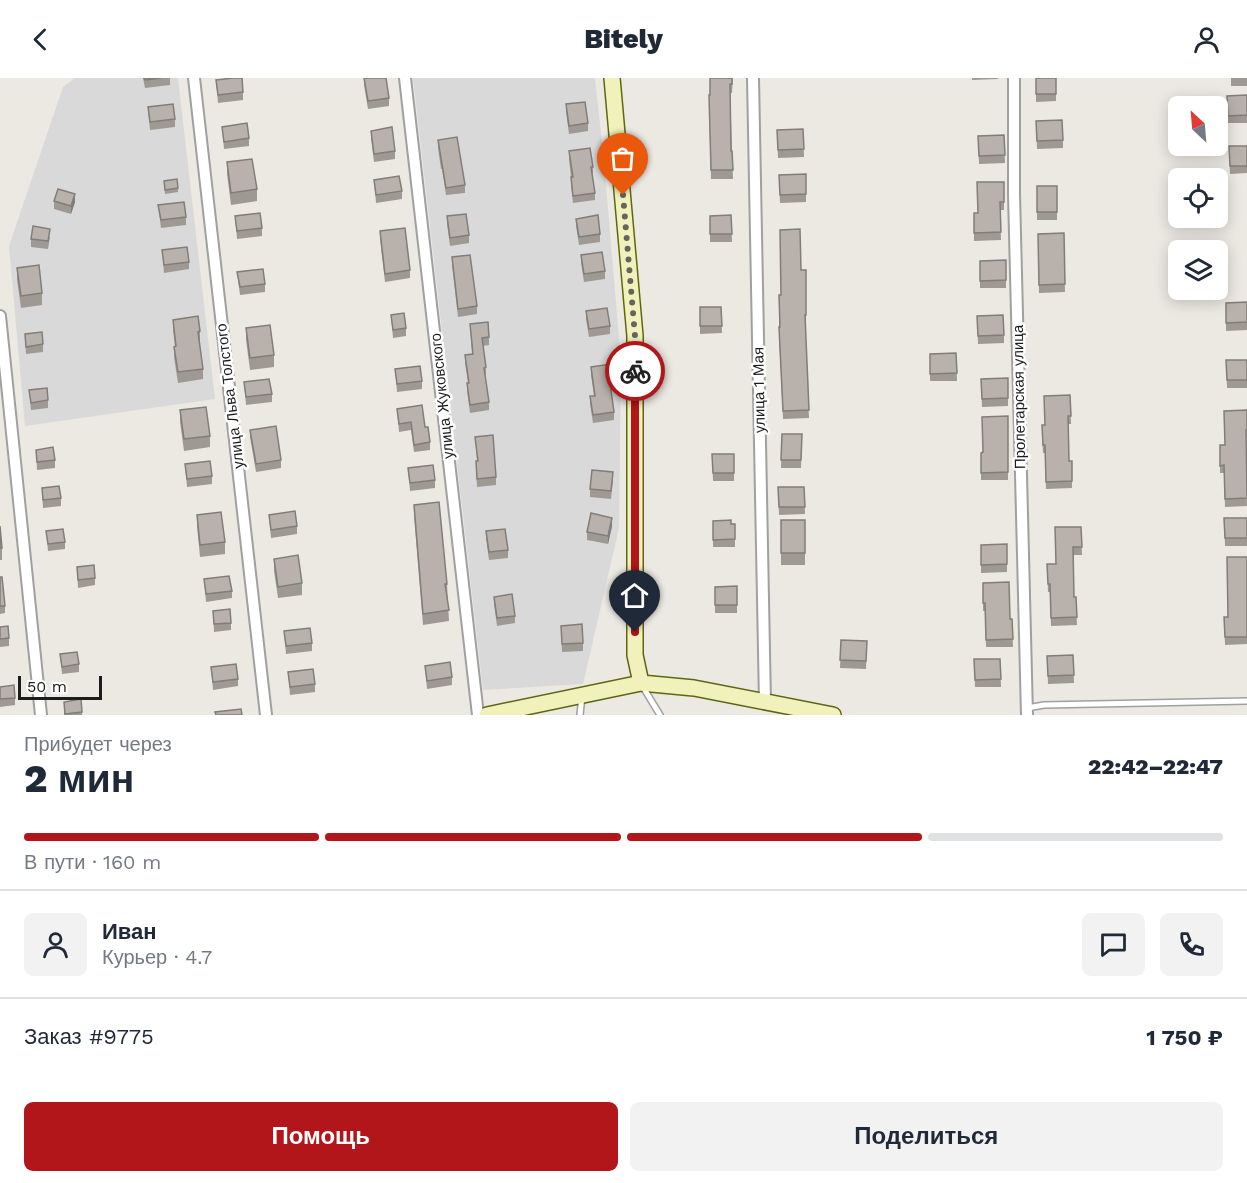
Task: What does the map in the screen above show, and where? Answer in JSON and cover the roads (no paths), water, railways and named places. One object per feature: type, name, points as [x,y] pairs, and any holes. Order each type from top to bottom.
[{"type":"main road","points":[[612,78],[635,336],[635,655],[641,682]]},
{"type":"main road","points":[[487,715],[641,682],[694,688],[833,715]]},
{"type":"street","name":"улица Льва Толстого","points":[[194,78],[266,715]]},
{"type":"street","name":"улица Жуковского","points":[[405,78],[478,715]]},
{"type":"street","name":"улица 1 Мая","points":[[753,78],[765,703]]},
{"type":"street","name":"Пролетарская улица","points":[[1014,78],[1014,194],[1027,712]]},
{"type":"street","points":[[0,316],[41,715]]},
{"type":"lane","points":[[641,682],[660,715]]},
{"type":"lane","points":[[580,715],[582,694]]},
{"type":"lane","points":[[1027,712],[1044,705],[1247,701]]}]
